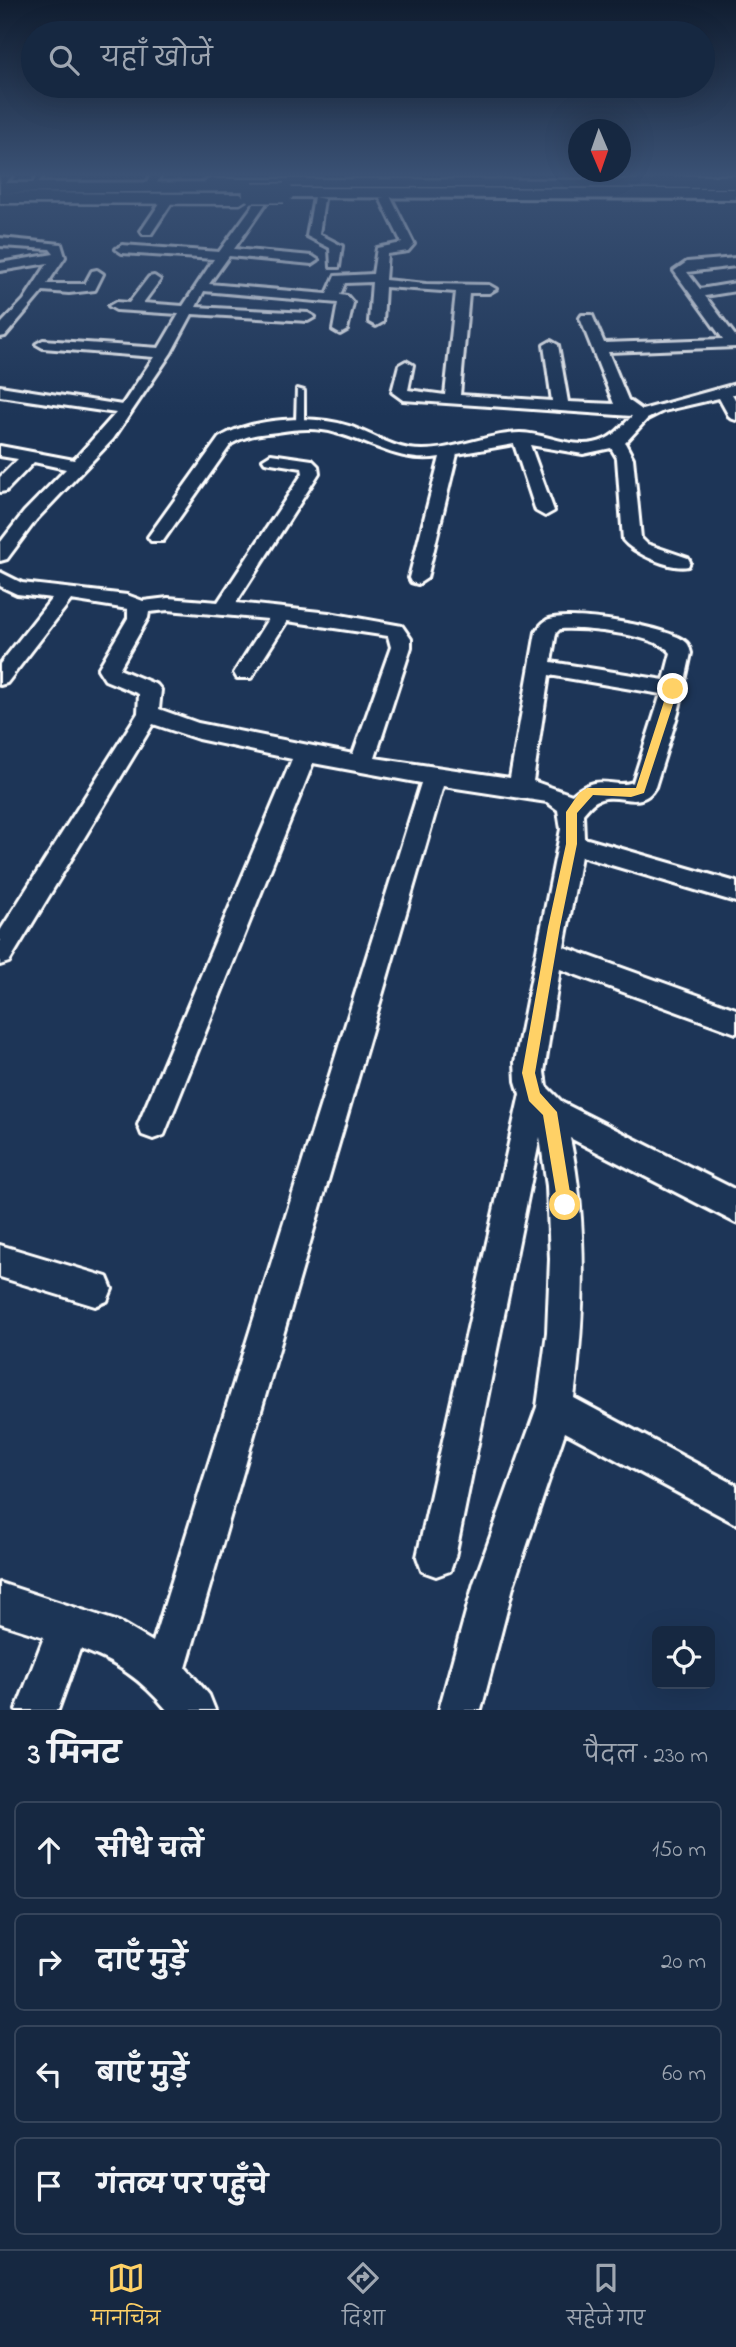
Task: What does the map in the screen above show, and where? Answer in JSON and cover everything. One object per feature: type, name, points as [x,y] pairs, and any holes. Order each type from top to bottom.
[{"type":"street","points":[[0,555],[30,516],[107,436],[164,353],[200,287],[223,256]]},
{"type":"street","points":[[250,256],[312,260]]},
{"type":"street","points":[[335,256],[335,264]]},
{"type":"street","points":[[376,322],[381,256]]},
{"type":"street","points":[[0,267],[58,257]]},
{"type":"street","points":[[0,333],[29,302],[58,257]]},
{"type":"street","points":[[735,343],[680,275],[683,267],[736,262]]},
{"type":"street","points":[[38,288],[90,287],[97,274]]},
{"type":"street","points":[[332,297],[339,280],[343,278],[489,289]]},
{"type":"street","points":[[134,307],[154,279]]},
{"type":"street","points":[[200,287],[332,297],[346,303],[340,330]]},
{"type":"street","points":[[696,294],[736,287]]},
{"type":"street","points":[[452,399],[463,288]]},
{"type":"street","points":[[63,300],[72,289]]},
{"type":"street","points":[[116,306],[308,317]]},
{"type":"street","points":[[587,318],[621,403],[637,413]]},
{"type":"street","points":[[598,348],[735,343]]},
{"type":"street","points":[[43,344],[164,353]]},
{"type":"street","points":[[551,345],[561,406]]},
{"type":"street","points":[[406,365],[402,395],[637,413],[730,391],[736,415]]},
{"type":"street","points":[[4,395],[126,410]]},
{"type":"street","points":[[157,537],[229,437],[241,431],[300,423],[329,425],[401,452],[420,454],[520,438],[583,449],[604,447],[616,442],[637,413]]},
{"type":"street","points":[[520,438],[545,511]]},
{"type":"street","points":[[616,442],[625,458],[632,540],[641,548],[681,562]]},
{"type":"street","points":[[0,451],[79,466]]},
{"type":"street","points":[[418,578],[450,451]]},
{"type":"street","points":[[0,487],[30,457]]},
{"type":"street","points":[[223,609],[311,473],[310,466],[306,464],[271,460]]},
{"type":"street","points":[[0,578],[17,588],[127,601],[138,608],[169,602],[281,614],[389,630],[399,635],[401,647],[362,762]]},
{"type":"street","points":[[0,678],[65,595]]},
{"type":"street","points":[[0,954],[149,713],[150,690],[112,674],[108,669],[138,618],[138,608]]},
{"type":"street","points":[[244,673],[281,614]]},
{"type":"street","points":[[460,1710],[495,1583],[555,1407],[565,1331],[568,1249],[565,1205],[542,1104],[530,1082],[529,1062],[571,844],[571,812],[583,796],[591,791],[631,793],[641,790],[673,689],[681,653],[679,646],[657,636],[558,623],[546,632],[520,789]]},
{"type":"street","points":[[540,667],[673,689]]},
{"type":"street","points":[[149,713],[158,720],[221,737],[560,798],[571,812]]},
{"type":"street","points":[[153,1125],[306,753]]},
{"type":"street","points":[[164,1674],[434,777]]},
{"type":"street","points":[[571,844],[736,892]]},
{"type":"street","points":[[549,953],[736,1021]]},
{"type":"street","points":[[542,1104],[736,1207]]},
{"type":"street","points":[[436,1557],[542,1104]]},
{"type":"street","points":[[0,1261],[95,1289]]},
{"type":"street","points":[[555,1407],[736,1505]]},
{"type":"street","points":[[0,1603],[119,1642],[164,1674],[194,1710]]},
{"type":"street","points":[[37,1710],[68,1626]]},
{"type":"lane","points":[[300,391],[300,423]]},
{"type":"route","points":[[565,1205],[550,1112],[533,1097],[529,1062],[573,834],[571,812],[583,796],[591,791],[631,793],[641,790],[673,689]]}]
